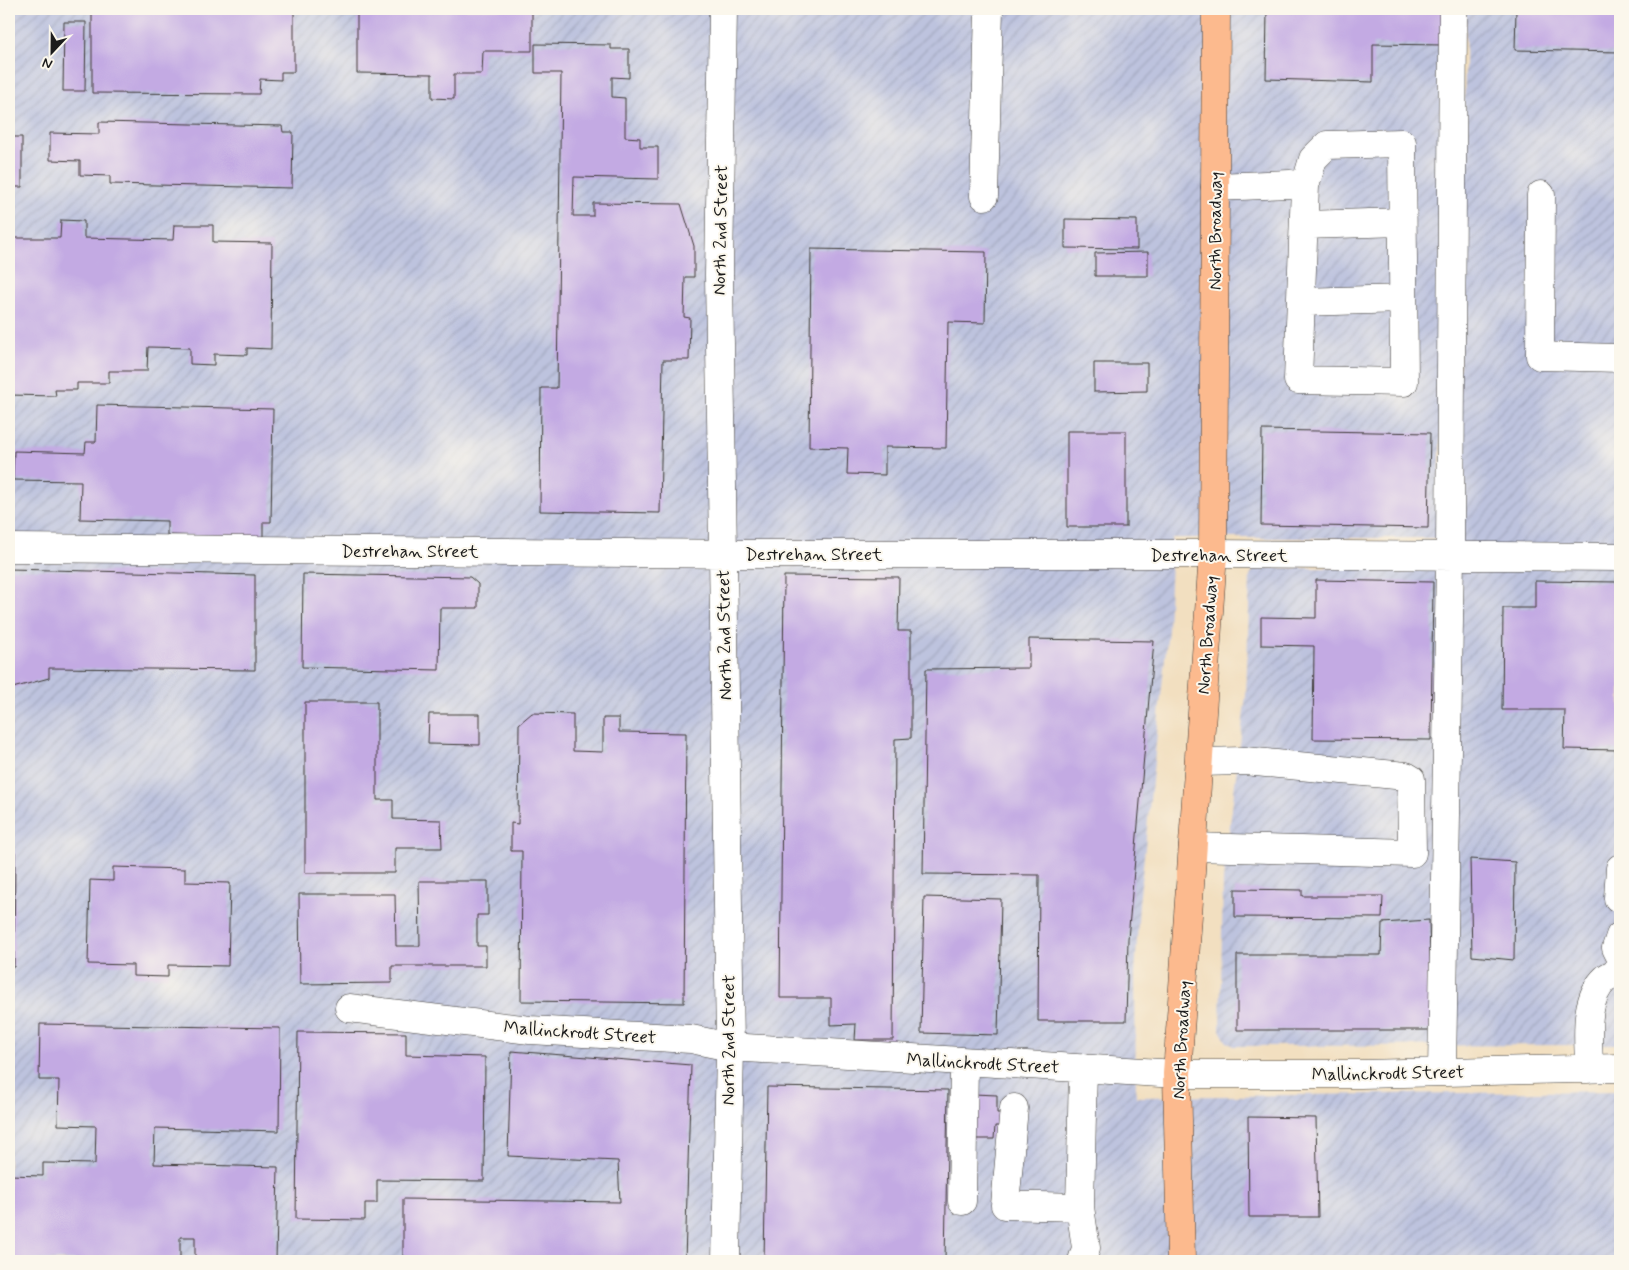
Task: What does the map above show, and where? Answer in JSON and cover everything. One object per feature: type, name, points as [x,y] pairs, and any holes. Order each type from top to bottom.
[{"type":"main road","name":"North Broadway","points":[[1181,1261],[1177,1074],[1213,554],[1216,9]]},
{"type":"street","name":"North 2nd Street","points":[[723,9],[719,275],[730,1047],[726,1261]]},
{"type":"street","points":[[984,196],[989,9]]},
{"type":"street","points":[[1442,1072],[1450,556],[1453,9]]},
{"type":"street","points":[[1402,143],[1404,382],[1298,380],[1306,186],[1314,159],[1327,145],[1402,143]]},
{"type":"street","points":[[1215,188],[1290,184],[1306,186]]},
{"type":"street","points":[[1542,195],[1540,356],[1620,358]]},
{"type":"street","points":[[1304,225],[1402,222]]},
{"type":"street","points":[[1301,302],[1403,299]]},
{"type":"street","name":"Destrehan Street","points":[[9,548],[723,554],[1213,554],[1620,557]]},
{"type":"street","points":[[1193,847],[1412,852],[1410,779],[1406,776],[1245,762],[1199,762]]},
{"type":"street","points":[[1411,819],[1446,819]]},
{"type":"street","points":[[1620,868],[1618,898],[1620,899]]},
{"type":"street","points":[[1620,936],[1616,948],[1620,956]]},
{"type":"street","points":[[1590,1069],[1589,1013],[1596,993],[1606,978],[1620,971]]},
{"type":"street","name":"Mallinckrodt Street","points":[[348,1008],[530,1030],[691,1039],[730,1047],[1177,1074],[1361,1074],[1620,1068]]},
{"type":"street","points":[[962,1201],[964,1062]]},
{"type":"street","points":[[1082,1261],[1086,1248],[1080,1207],[1083,1068]]},
{"type":"street","points":[[1014,1108],[1005,1205],[1080,1207]]},
{"type":"shaded area","points":[[9,9],[1446,9],[1439,538],[1172,538],[1168,630],[1139,904],[1135,975],[1136,1097],[1620,1091],[1620,1261],[9,1261]]},
{"type":"shaded area","points":[[1466,9],[1620,9],[1620,1045],[1233,1046],[1226,1041],[1220,1030],[1223,880],[1246,695],[1250,576],[1255,568],[1456,568]]},
{"type":"building","points":[[92,9],[294,9],[294,72],[281,72],[281,80],[260,79],[259,94],[92,93]]},
{"type":"building","points":[[357,9],[532,9],[532,51],[483,51],[482,74],[454,74],[454,99],[432,98],[432,74],[357,73]]},
{"type":"building","points":[[1267,9],[1443,9],[1442,45],[1373,44],[1373,82],[1266,79]]},
{"type":"building","points":[[1516,9],[1620,9],[1620,52],[1515,50]]},
{"type":"building","points":[[64,22],[86,22],[85,91],[63,91]]},
{"type":"building","points":[[535,44],[611,45],[611,49],[629,49],[629,78],[612,77],[612,97],[625,98],[625,137],[640,138],[640,147],[658,147],[658,179],[574,177],[573,216],[593,216],[593,203],[681,204],[694,246],[694,277],[685,277],[684,317],[690,318],[689,360],[663,360],[660,513],[540,511],[541,388],[557,388],[561,73],[535,73]]},
{"type":"building","points":[[99,122],[282,126],[283,132],[293,132],[292,188],[110,184],[110,176],[80,175],[80,161],[50,160],[50,133],[99,134]]},
{"type":"building","points":[[9,137],[22,137],[22,187],[9,187]]},
{"type":"building","points":[[1065,219],[1137,220],[1137,249],[1065,248]]},
{"type":"building","points":[[61,220],[84,221],[84,238],[173,240],[174,225],[213,225],[213,242],[272,243],[271,349],[247,348],[247,355],[214,354],[214,365],[190,364],[190,348],[148,347],[147,371],[109,371],[109,383],[77,383],[77,390],[55,390],[56,396],[9,395],[9,238],[60,238]]},
{"type":"building","points":[[811,249],[986,252],[985,323],[948,322],[946,448],[885,447],[885,475],[847,474],[848,448],[809,447]]},
{"type":"building","points":[[1148,252],[1148,276],[1095,276],[1095,253]]},
{"type":"building","points":[[1094,363],[1147,363],[1147,391],[1094,392]]},
{"type":"building","points":[[97,405],[273,409],[271,522],[263,522],[263,537],[167,535],[167,521],[80,519],[81,481],[13,480],[14,451],[85,453],[86,442],[96,442]]},
{"type":"building","points":[[1262,430],[1430,433],[1428,528],[1261,525]]},
{"type":"building","points":[[1067,431],[1126,431],[1126,527],[1067,527]]},
{"type":"building","points":[[9,569],[255,575],[255,670],[49,668],[49,678],[9,689]]},
{"type":"building","points":[[303,574],[470,577],[478,584],[478,608],[440,608],[439,670],[302,667]]},
{"type":"building","points":[[784,576],[899,577],[898,631],[911,631],[911,738],[895,739],[893,1040],[855,1040],[856,1024],[831,1025],[831,998],[780,998]]},
{"type":"building","points":[[1316,580],[1433,582],[1431,740],[1313,739],[1314,646],[1261,645],[1261,617],[1316,618]]},
{"type":"building","points":[[1535,581],[1620,582],[1620,750],[1564,749],[1565,710],[1502,710],[1503,608],[1535,608]]},
{"type":"building","points":[[1029,639],[1154,641],[1128,939],[1126,1021],[1038,1021],[1039,875],[923,874],[926,669],[1029,668]]},
{"type":"building","points":[[305,702],[377,702],[377,800],[393,800],[393,819],[441,820],[442,848],[395,848],[395,873],[305,873]]},
{"type":"building","points":[[532,713],[573,714],[573,751],[603,752],[603,718],[619,718],[619,732],[686,733],[684,1003],[521,1001],[522,851],[511,851],[511,823],[518,824],[519,724]]},
{"type":"building","points":[[429,714],[480,714],[480,745],[428,744]]},
{"type":"building","points":[[9,851],[15,852],[14,967],[9,967]]},
{"type":"building","points":[[1470,859],[1515,862],[1514,960],[1472,956]]},
{"type":"building","points":[[113,867],[185,869],[185,882],[230,883],[228,966],[168,965],[168,977],[133,976],[133,965],[88,964],[90,880],[113,881]]},
{"type":"building","points":[[419,881],[488,881],[488,915],[477,915],[477,946],[486,946],[486,966],[392,966],[392,983],[300,984],[299,894],[395,894],[396,946],[420,946]]},
{"type":"building","points":[[1235,889],[1302,890],[1302,896],[1383,896],[1382,918],[1235,917]]},
{"type":"building","points":[[924,897],[1001,899],[998,1035],[921,1033]]},
{"type":"building","points":[[1429,920],[1432,1030],[1237,1030],[1237,955],[1381,955],[1382,923]]},
{"type":"building","points":[[40,1024],[280,1028],[279,1131],[155,1128],[154,1164],[278,1167],[276,1261],[195,1261],[195,1237],[180,1237],[180,1261],[9,1259],[9,1175],[43,1176],[43,1163],[95,1164],[96,1126],[58,1125],[59,1080],[39,1080]]},
{"type":"building","points":[[298,1032],[406,1033],[406,1055],[485,1057],[484,1181],[377,1180],[377,1203],[365,1203],[365,1220],[296,1219]]},
{"type":"building","points":[[511,1051],[691,1065],[685,1261],[509,1261],[509,1258],[482,1258],[482,1261],[403,1261],[403,1199],[620,1202],[618,1161],[508,1156]]},
{"type":"building","points":[[767,1087],[948,1090],[945,1261],[764,1261]]},
{"type":"building","points":[[973,1094],[997,1095],[997,1113],[1001,1113],[1001,1126],[995,1126],[994,1139],[973,1139]]},
{"type":"building","points":[[1248,1117],[1316,1118],[1318,1217],[1249,1217]]}]
